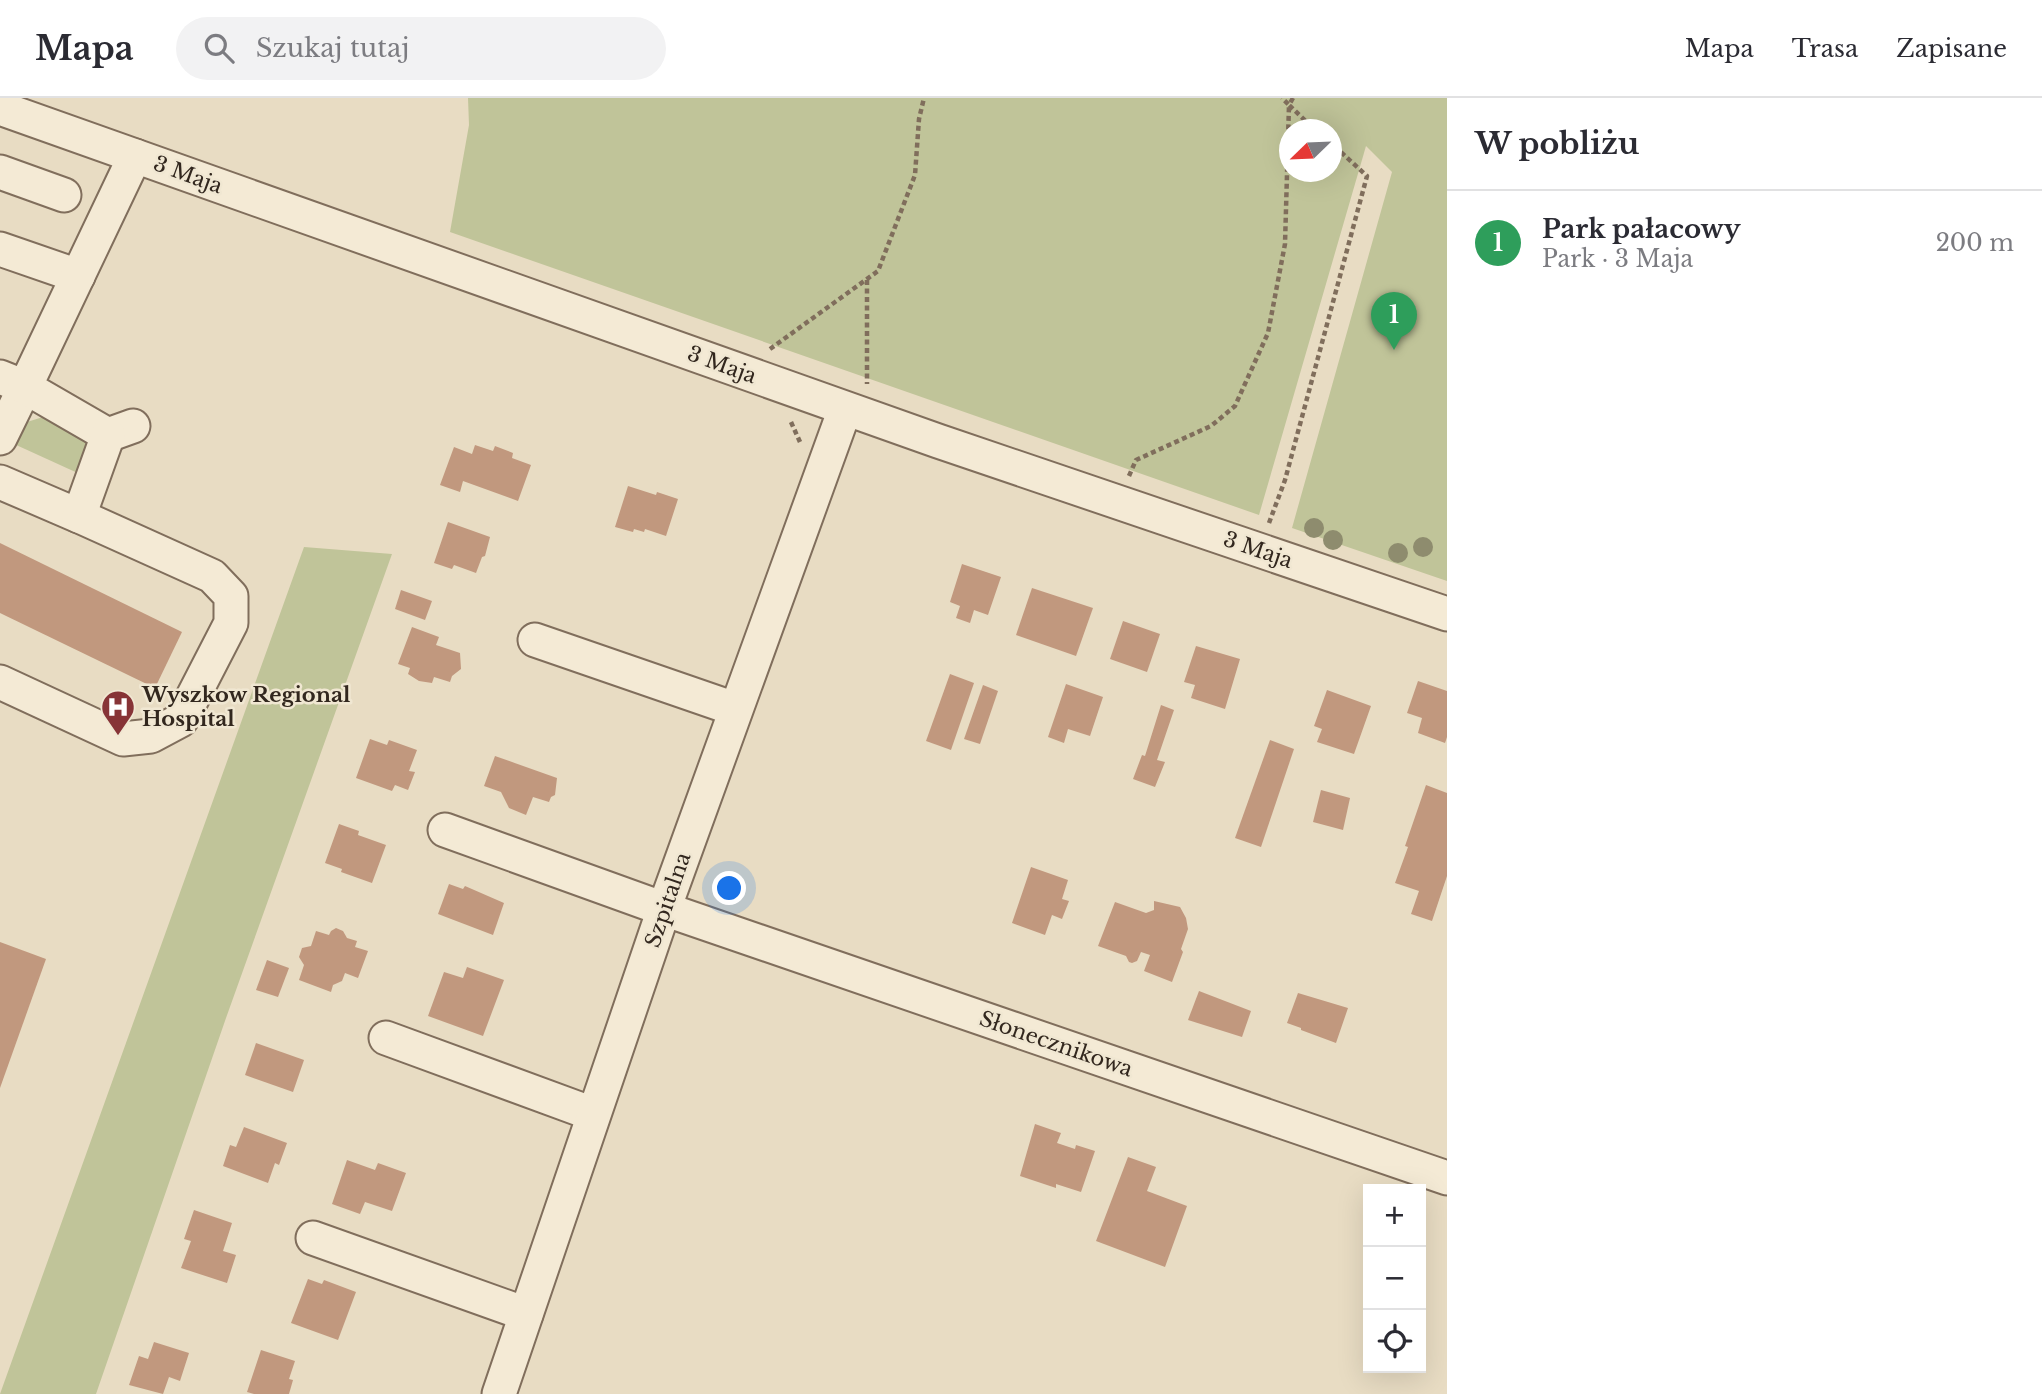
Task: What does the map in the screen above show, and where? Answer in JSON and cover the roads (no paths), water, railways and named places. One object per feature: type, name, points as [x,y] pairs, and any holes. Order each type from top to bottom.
[{"type":"street","name":"3 Maja","points":[[0,108],[851,411],[1447,614]]},
{"type":"street","points":[[0,438],[12,382],[78,276],[135,156]]},
{"type":"street","points":[[0,172],[64,195]]},
{"type":"street","points":[[0,249],[78,276]]},
{"type":"street","points":[[12,382],[121,431],[79,516]]},
{"type":"street","name":"Szpitalna","points":[[499,1394],[593,1114],[735,709],[851,411]]},
{"type":"street","points":[[0,482],[212,576],[231,596],[231,623],[181,720],[151,736],[123,738],[0,682]]},
{"type":"street","points":[[535,640],[735,709]]},
{"type":"street","name":"Słonecznikowa","points":[[446,830],[664,909],[1447,1178]]},
{"type":"street","points":[[386,1038],[593,1114]]},
{"type":"street","points":[[313,1238],[526,1314]]},
{"type":"place","name":"Park pałacowy","points":[[1394,350]]},
{"type":"place","name":"Wyszkow Regional Hospital","points":[[118,737]]}]
